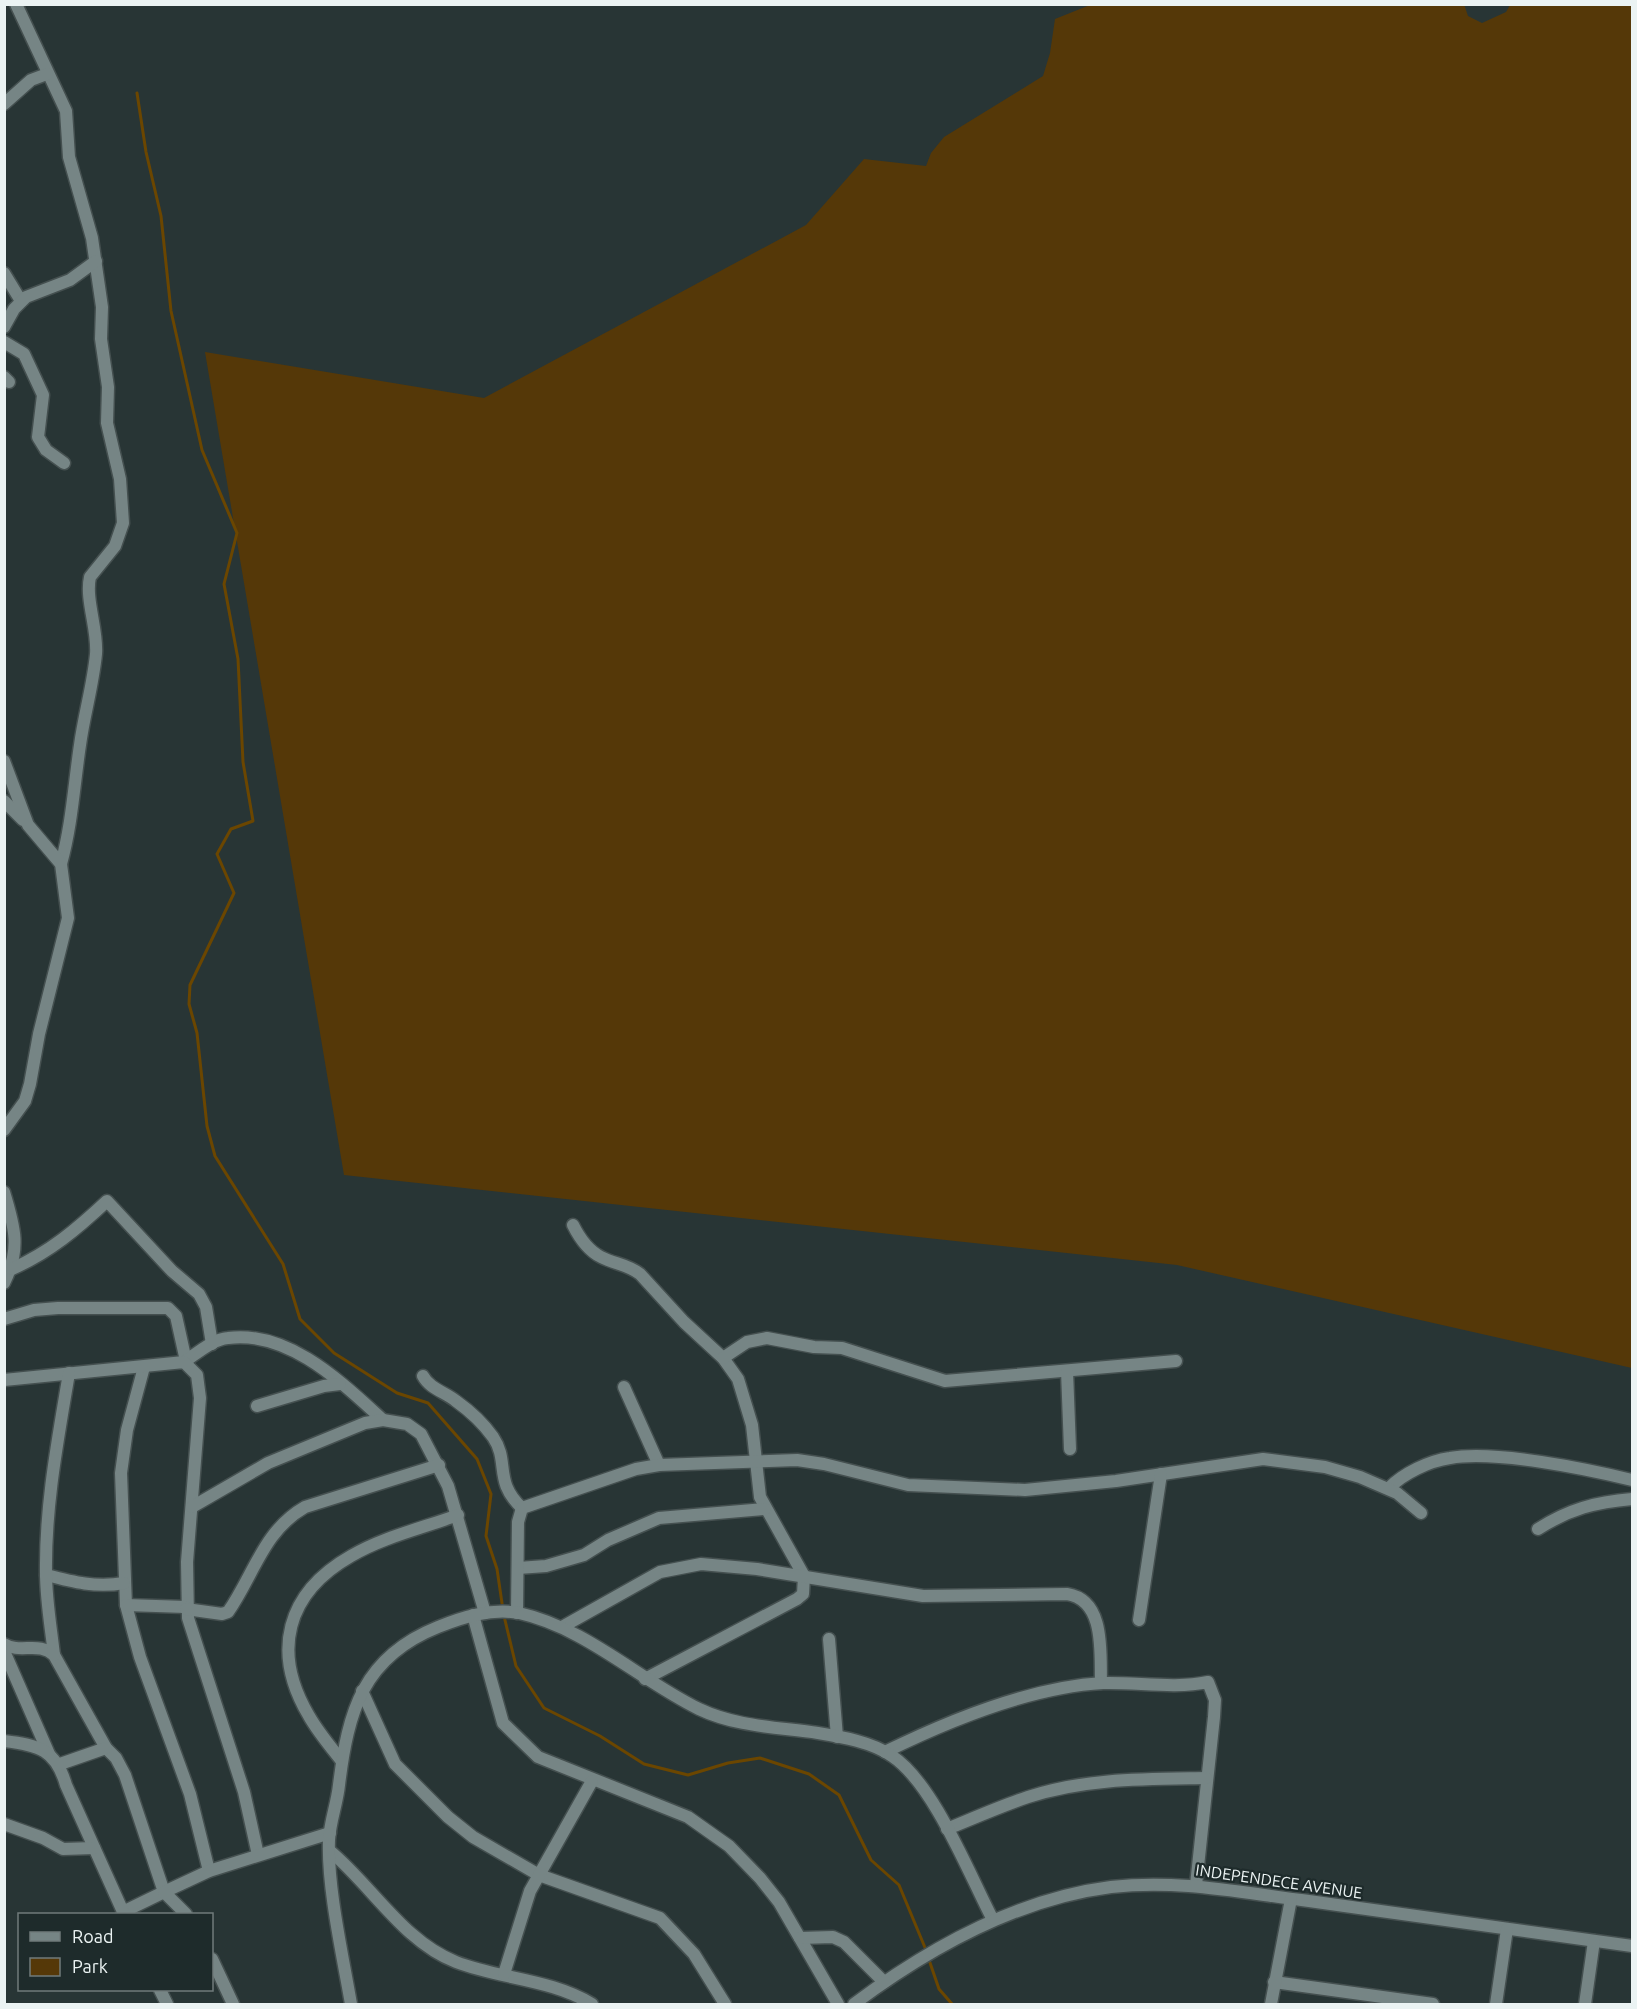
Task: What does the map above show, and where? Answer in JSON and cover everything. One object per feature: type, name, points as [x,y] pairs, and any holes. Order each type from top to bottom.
[{"type":"street","points":[[4,1130],[25,1101],[39,1034],[65,940],[69,918],[61,864],[70,830],[79,750],[96,655],[96,628],[88,585],[90,577],[115,546],[123,523],[120,479],[107,423],[108,387],[102,354],[102,307],[96,261],[69,158],[66,111],[16,4]]},
{"type":"street","points":[[4,104],[31,80],[47,74]]},
{"type":"street","points":[[4,327],[21,301],[34,292],[70,280],[96,261]]},
{"type":"street","points":[[4,273],[21,301]]},
{"type":"street","points":[[4,342],[24,354],[32,374],[42,388],[38,437],[46,450],[64,463]]},
{"type":"street","points":[[4,761],[28,825]]},
{"type":"street","points":[[4,801],[61,864]]},
{"type":"street","points":[[4,1192],[17,1246],[12,1269],[4,1283]]},
{"type":"street","points":[[12,1269],[35,1259],[68,1238],[107,1201],[172,1271],[199,1294],[206,1307],[213,1344]]},
{"type":"street","points":[[573,1226],[578,1235],[600,1257],[631,1267],[640,1275],[684,1322],[723,1358],[738,1379],[750,1412],[757,1488],[765,1509],[804,1576],[803,1594],[798,1599],[645,1679]]},
{"type":"street","points":[[4,1319],[34,1310],[58,1308],[168,1308],[176,1316],[185,1361],[200,1382],[199,1441],[192,1507],[186,1608],[196,1648],[244,1792],[258,1855]]},
{"type":"street","points":[[4,1380],[185,1361],[228,1338],[245,1338],[291,1349],[340,1384],[383,1420]]},
{"type":"street","points":[[723,1358],[747,1342],[767,1338],[814,1347],[842,1348],[945,1381],[1176,1361]]},
{"type":"street","points":[[144,1367],[127,1430],[121,1473],[126,1605],[140,1657],[190,1794],[209,1871]]},
{"type":"street","points":[[1067,1371],[1070,1449]]},
{"type":"street","points":[[54,1655],[46,1575],[51,1491],[69,1373]]},
{"type":"street","points":[[423,1376],[429,1385],[455,1400],[475,1416],[492,1436],[500,1448],[504,1485],[511,1498],[522,1508]]},
{"type":"street","points":[[257,1406],[324,1386],[340,1384]]},
{"type":"street","points":[[624,1387],[658,1465]]},
{"type":"street","points":[[192,1507],[268,1463],[365,1423],[383,1420],[407,1424],[421,1434],[439,1465],[458,1515],[484,1613],[503,1723],[538,1757],[592,1781],[688,1817],[715,1835],[744,1859],[760,1878],[800,1938],[838,2004]]},
{"type":"street","points":[[1389,1488],[1395,1481],[1424,1466],[1464,1456],[1551,1465],[1632,1480]]},
{"type":"street","points":[[522,1508],[636,1469],[658,1465],[756,1460],[809,1461],[908,1485],[985,1490],[1045,1489],[1161,1474],[1248,1459],[1275,1459],[1325,1467],[1389,1488],[1421,1513]]},
{"type":"street","points":[[126,1605],[186,1608],[222,1614],[228,1612],[276,1529],[298,1511],[439,1465]]},
{"type":"street","points":[[1139,1620],[1161,1474]]},
{"type":"street","points":[[1538,1529],[1556,1517],[1578,1508],[1632,1499]]},
{"type":"street","points":[[517,1613],[518,1522],[522,1508]]},
{"type":"street","points":[[518,1568],[546,1566],[584,1555],[608,1540],[659,1518],[765,1509]]},
{"type":"street","points":[[341,1760],[309,1716],[296,1686],[287,1645],[288,1633],[295,1613],[310,1590],[326,1574],[352,1555],[458,1515]]},
{"type":"street","points":[[562,1627],[660,1572],[685,1566],[722,1564],[923,1596],[1075,1595],[1091,1611],[1097,1623],[1101,1683]]},
{"type":"street","points":[[46,1575],[82,1585],[105,1587],[124,1583]]},
{"type":"street","points":[[351,2004],[330,1851],[330,1833],[341,1760],[351,1721],[362,1691],[373,1671],[402,1645],[424,1632],[484,1613],[517,1613],[562,1627],[645,1679],[688,1703],[723,1718],[769,1728],[837,1737],[885,1752],[901,1764],[921,1786],[947,1829],[993,1920]]},
{"type":"street","points":[[829,1639],[837,1737]]},
{"type":"street","points":[[4,1644],[12,1648],[44,1647],[54,1655],[106,1748],[116,1758],[125,1775],[164,1892],[185,1913]]},
{"type":"street","points":[[4,1651],[50,1754]]},
{"type":"street","points":[[885,1752],[921,1734],[991,1707],[1048,1693],[1101,1683],[1192,1685],[1208,1682],[1215,1700],[1196,1885]]},
{"type":"street","points":[[362,1691],[395,1764],[420,1791],[473,1837],[539,1875],[660,1918],[694,1954],[725,2004]]},
{"type":"street","points":[[4,1741],[39,1747],[60,1764],[124,1913]]},
{"type":"street","points":[[60,1764],[106,1748]]},
{"type":"street","points":[[947,1829],[1029,1797],[1080,1785],[1129,1779],[1206,1778]]},
{"type":"street","points":[[504,1974],[530,1891],[592,1781]]},
{"type":"street","points":[[4,1824],[43,1838],[63,1849],[94,1848]]},
{"type":"street","points":[[125,1913],[209,1871],[330,1833]]},
{"type":"street","points":[[330,1851],[426,1945],[457,1962],[566,1992],[592,2004]]},
{"type":"street","name":"INDEPENDECE AVENUE","points":[[854,2004],[884,1982],[993,1920],[1058,1898],[1110,1887],[1196,1885],[1632,1946]]},
{"type":"street","points":[[1271,2004],[1292,1899]]},
{"type":"street","points":[[1497,2004],[1507,1929]]},
{"type":"street","points":[[800,1938],[834,1937],[844,1942],[884,1982]]},
{"type":"street","points":[[1585,2004],[1594,1941]]},
{"type":"street","points":[[213,1961],[232,2004]]},
{"type":"street","points":[[1274,1982],[1433,2004]]},
{"type":"green space","points":[[1464,4],[1468,16],[1482,23],[1506,12],[1510,5],[1632,5],[1632,1368],[1177,1265],[344,1175],[205,352],[484,398],[806,225],[864,159],[926,166],[931,153],[944,137],[1043,76],[1050,53],[1055,19],[1090,5]]},
{"type":"waterway","points":[[137,93],[146,152],[161,216],[171,311],[202,450],[237,533],[224,584],[238,659],[243,762],[253,821],[231,829],[217,854],[234,893],[190,985],[189,1004],[197,1033],[207,1126],[215,1156],[283,1264],[300,1319],[334,1353],[397,1393],[428,1403],[477,1459],[491,1494],[486,1536],[497,1569],[503,1610]]},
{"type":"waterway","points":[[504,1616],[516,1666],[544,1708],[600,1736],[644,1764],[688,1775],[728,1763],[760,1758],[809,1774],[839,1795],[871,1860],[899,1885],[926,1950]]},
{"type":"waterway","points":[[928,1957],[939,1989],[952,2004]]}]
